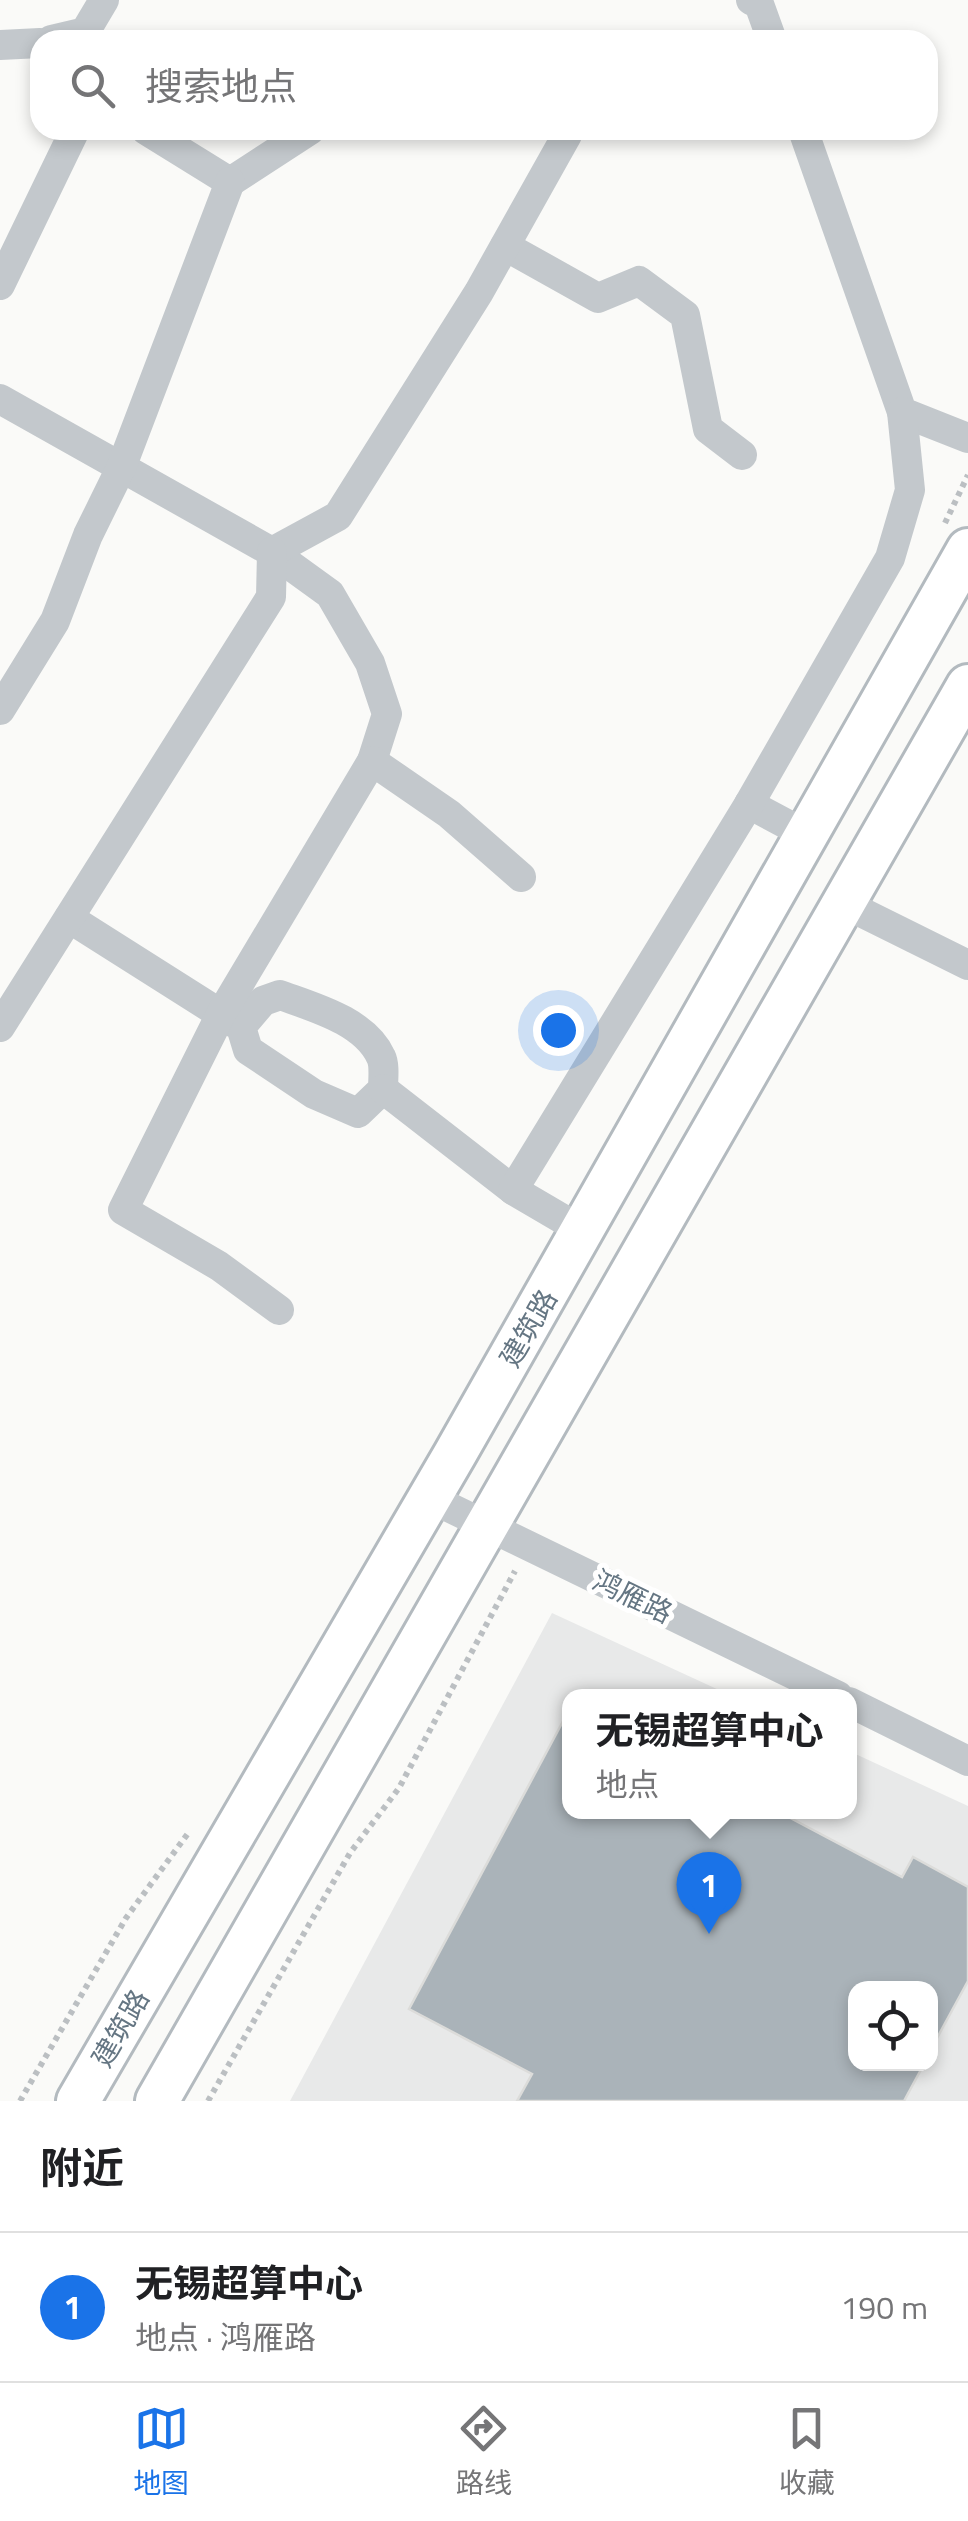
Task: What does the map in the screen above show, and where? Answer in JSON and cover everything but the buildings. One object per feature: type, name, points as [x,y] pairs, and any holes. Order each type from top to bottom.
[{"type":"main road","name":"建筑路","points":[[78,2101],[583,1232],[968,550]]},
{"type":"main road","points":[[158,2101],[507,1536],[845,904],[968,686]]},
{"type":"street","points":[[89,30],[104,0]]},
{"type":"street","points":[[751,0],[759,4],[768,30]]},
{"type":"street","points":[[0,45],[30,44]]},
{"type":"street","points":[[0,285],[71,140]]},
{"type":"street","points":[[162,140],[230,182]]},
{"type":"street","points":[[0,710],[55,621],[88,534],[122,468],[230,182],[295,140]]},
{"type":"street","points":[[272,552],[338,516],[505,246],[565,140]]},
{"type":"street","points":[[513,1190],[749,804],[890,558],[910,490],[902,412],[807,140]]},
{"type":"street","points":[[505,246],[598,298],[639,281],[685,315],[708,429],[742,455]]},
{"type":"street","points":[[0,400],[272,552],[330,594],[370,663],[387,714],[372,761],[232,1020],[123,1210],[219,1266],[279,1310]]},
{"type":"street","points":[[902,412],[968,438]]},
{"type":"street","points":[[0,1026],[271,596],[272,552]]},
{"type":"street","points":[[372,761],[449,814],[521,877]]},
{"type":"street","points":[[749,804],[807,835]]},
{"type":"street","points":[[845,904],[968,965]]},
{"type":"street","points":[[68,918],[232,1020],[248,1050],[314,1094],[358,1113],[383,1089],[382,1058],[353,1026],[316,1009],[280,994],[232,1020]]},
{"type":"street","points":[[383,1089],[513,1190],[583,1232]]},
{"type":"street","name":"鸿雁路","points":[[428,1497],[824,1689]]},
{"type":"street","points":[[857,1706],[968,1761]]},
{"type":"path","points":[[208,2101],[350,1853],[399,1788],[501,1603],[507,1536]]},
{"type":"shaded area","points":[[552,1613],[717,1689],[562,1689],[562,1819],[857,1819],[857,1755],[968,1806],[968,2101],[290,2101]]},
{"type":"place","name":"无锡超算中心","points":[[709,1934]]}]
